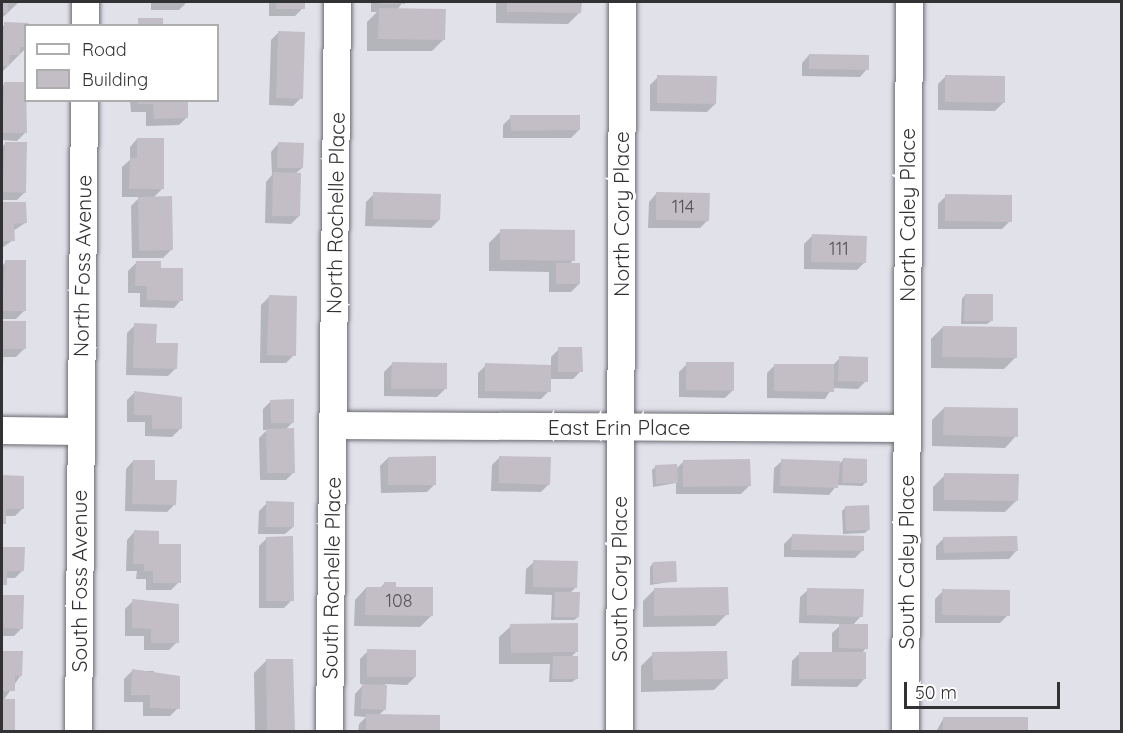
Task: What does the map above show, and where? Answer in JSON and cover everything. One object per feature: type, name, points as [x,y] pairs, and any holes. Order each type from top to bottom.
[{"type":"street","points":[[85,2],[85,24]]},
{"type":"street","name":"North Rochelle Place","points":[[332,425],[337,2]]},
{"type":"street","name":"North Cory Place","points":[[620,427],[622,2]]},
{"type":"street","name":"North Caley Place","points":[[906,428],[909,2]]},
{"type":"street","name":"North Foss Avenue","points":[[81,431],[84,102]]},
{"type":"street","name":"East Erin Place","points":[[332,425],[906,428]]},
{"type":"street","name":"South Rochelle Place","points":[[329,732],[332,425]]},
{"type":"street","name":"South Cory Place","points":[[619,732],[620,427]]},
{"type":"street","name":"South Caley Place","points":[[906,428],[906,732]]},
{"type":"street","points":[[2,430],[81,431]]},
{"type":"street","name":"South Foss Avenue","points":[[78,732],[81,431]]},
{"type":"building","points":[[2,2],[8,2],[8,13],[2,13]]},
{"type":"building","points":[[276,2],[305,2],[305,9],[276,9]]},
{"type":"building","points":[[379,2],[405,2],[405,4],[379,4]]},
{"type":"building","points":[[507,2],[582,2],[581,13],[507,12]]},
{"type":"building","points":[[379,8],[446,9],[445,40],[378,39]]},
{"type":"building","points":[[138,18],[163,18],[163,24],[138,24]]},
{"type":"building","points":[[4,22],[29,23],[24,24],[24,47],[20,47],[20,55],[10,55],[9,66],[2,66]]},
{"type":"building","points":[[278,31],[305,32],[303,99],[276,98]]},
{"type":"building","points":[[809,54],[869,55],[869,70],[809,69]]},
{"type":"building","points":[[657,75],[717,76],[716,104],[657,103]]},
{"type":"building","points":[[945,75],[1005,76],[1005,103],[945,102]]},
{"type":"building","points":[[4,82],[24,82],[27,133],[2,133]]},
{"type":"building","points":[[138,102],[188,102],[188,118],[154,119],[153,104],[138,104]]},
{"type":"building","points":[[510,115],[580,115],[580,130],[511,131]]},
{"type":"building","points":[[137,138],[164,138],[164,189],[129,189],[130,158],[137,158]]},
{"type":"building","points":[[5,142],[27,142],[26,193],[2,192]]},
{"type":"building","points":[[278,142],[304,143],[303,168],[277,168]]},
{"type":"building","points":[[273,172],[301,173],[300,216],[272,216]]},
{"type":"building","points":[[373,192],[441,194],[440,220],[373,219]]},
{"type":"building","points":[[656,192],[710,193],[709,221],[656,220]]},
{"type":"building","points":[[945,194],[1012,195],[1012,222],[945,221]]},
{"type":"building","points":[[172,196],[173,250],[139,251],[138,197]]},
{"type":"building","points":[[2,202],[26,202],[27,223],[14,224],[15,241],[2,241]]},
{"type":"building","points":[[500,229],[575,230],[575,261],[500,260]]},
{"type":"building","points":[[812,234],[867,236],[866,263],[811,262]]},
{"type":"building","points":[[5,260],[26,260],[26,311],[2,311]]},
{"type":"building","points":[[136,261],[161,261],[161,268],[183,268],[183,301],[147,300],[147,286],[135,286]]},
{"type":"building","points":[[556,263],[580,263],[580,284],[556,284]]},
{"type":"building","points":[[965,294],[993,294],[993,321],[964,321]]},
{"type":"building","points":[[269,295],[297,296],[296,356],[267,355]]},
{"type":"building","points":[[2,321],[26,321],[26,349],[4,349],[4,365]]},
{"type":"building","points":[[134,323],[157,324],[156,343],[178,343],[177,369],[133,368]]},
{"type":"building","points":[[943,326],[1017,327],[1017,358],[942,357]]},
{"type":"building","points":[[558,347],[582,347],[583,372],[558,372]]},
{"type":"building","points":[[839,356],[868,357],[868,382],[838,381]]},
{"type":"building","points":[[392,362],[447,363],[447,389],[391,389]]},
{"type":"building","points":[[686,362],[734,362],[734,391],[686,390]]},
{"type":"building","points":[[485,363],[551,365],[551,392],[485,391]]},
{"type":"building","points":[[774,364],[834,364],[834,392],[774,391]]},
{"type":"building","points":[[134,391],[182,397],[182,429],[152,429],[152,415],[134,415]]},
{"type":"building","points":[[294,399],[294,423],[271,423],[270,400]]},
{"type":"building","points":[[944,407],[1018,408],[1018,437],[943,435]]},
{"type":"building","points":[[294,428],[295,473],[267,473],[266,429]]},
{"type":"building","points":[[436,456],[436,485],[388,485],[388,457]]},
{"type":"building","points":[[499,456],[551,457],[550,485],[499,483]]},
{"type":"building","points":[[843,458],[867,459],[867,483],[842,483]]},
{"type":"building","points":[[750,459],[751,486],[683,487],[683,460]]},
{"type":"building","points":[[781,459],[840,461],[838,488],[780,486]]},
{"type":"building","points":[[133,460],[155,460],[155,480],[177,480],[176,505],[132,504]]},
{"type":"building","points":[[677,464],[678,483],[656,484],[655,465]]},
{"type":"building","points":[[944,473],[1019,474],[1018,501],[944,500]]},
{"type":"building","points":[[2,475],[24,476],[24,509],[6,509],[6,524],[2,524]]},
{"type":"building","points":[[266,501],[294,502],[294,527],[266,527]]},
{"type":"building","points":[[869,505],[870,530],[846,531],[845,506]]},
{"type":"building","points":[[134,530],[159,531],[159,544],[181,544],[181,583],[153,583],[153,571],[144,571],[144,564],[133,564]]},
{"type":"building","points":[[792,534],[864,536],[864,551],[791,550]]},
{"type":"building","points":[[293,536],[294,601],[266,601],[266,537]]},
{"type":"building","points":[[1017,536],[1018,551],[944,553],[943,537]]},
{"type":"building","points":[[2,547],[25,547],[24,571],[7,571],[7,585],[2,585]]},
{"type":"building","points":[[533,560],[578,561],[577,588],[533,587]]},
{"type":"building","points":[[676,561],[677,582],[653,583],[653,562]]},
{"type":"building","points":[[384,582],[396,582],[396,587],[433,587],[433,616],[365,615],[366,587],[384,587]]},
{"type":"building","points":[[728,587],[729,615],[654,616],[654,588]]},
{"type":"building","points":[[807,588],[864,589],[863,617],[807,615]]},
{"type":"building","points":[[942,589],[1010,590],[1010,616],[942,615]]},
{"type":"building","points":[[555,592],[580,592],[579,617],[554,617]]},
{"type":"building","points":[[2,595],[24,595],[23,629],[4,628],[4,642]]},
{"type":"building","points":[[132,599],[179,604],[179,643],[151,643],[151,629],[132,628]]},
{"type":"building","points":[[578,623],[578,652],[511,653],[510,624]]},
{"type":"building","points":[[839,624],[868,624],[868,649],[839,648]]},
{"type":"building","points":[[367,649],[416,650],[416,677],[367,677]]},
{"type":"building","points":[[2,651],[23,651],[22,676],[15,676],[15,691],[2,691]]},
{"type":"building","points":[[727,651],[728,679],[653,680],[652,652]]},
{"type":"building","points":[[799,652],[866,652],[866,679],[799,679]]},
{"type":"building","points":[[553,656],[578,656],[578,679],[552,679]]},
{"type":"building","points":[[266,659],[293,659],[295,732],[267,732]]},
{"type":"building","points":[[132,669],[180,676],[180,709],[150,708],[150,695],[131,695]]},
{"type":"building","points":[[362,684],[387,685],[386,710],[361,709]]},
{"type":"building","points":[[2,699],[15,699],[15,732],[2,732]]},
{"type":"building","points":[[366,714],[440,715],[440,730],[366,730]]},
{"type":"building","points":[[943,717],[1028,717],[1028,732],[943,732]]}]
